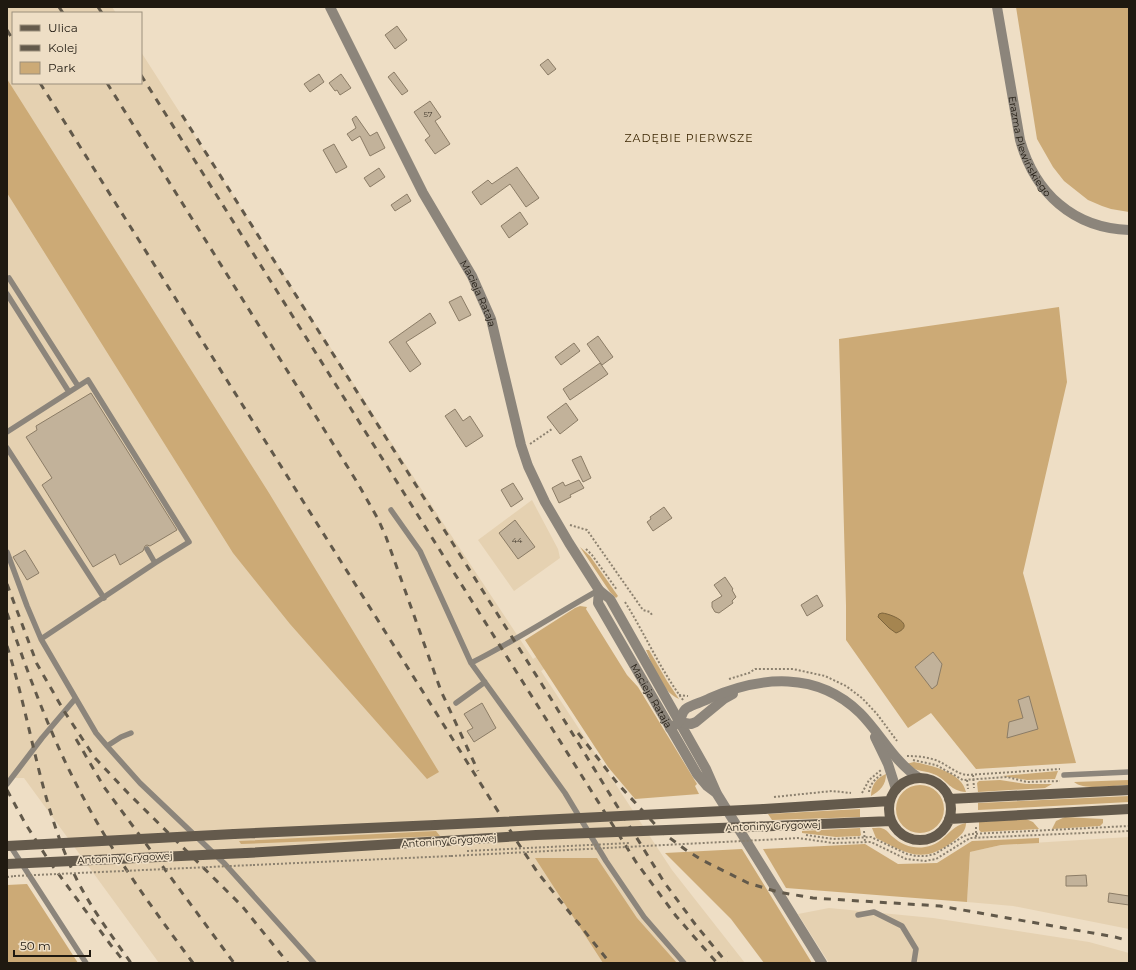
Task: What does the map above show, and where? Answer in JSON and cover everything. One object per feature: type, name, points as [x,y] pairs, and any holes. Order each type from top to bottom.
[{"type":"street","name":"Macieja Rataja","points":[[330,7],[423,193],[472,276],[491,318],[523,450],[528,466],[545,502],[599,590],[610,599],[706,769],[717,794],[822,963]]},
{"type":"street","name":"Erazma Plewińskiego","points":[[997,7],[1020,140],[1026,159],[1040,186],[1066,210],[1078,217],[1093,224],[1110,229],[1129,230]]},
{"type":"street","name":"Macieja Rataja","points":[[599,590],[598,603],[670,728],[697,774],[707,786],[717,794]]},
{"type":"street","points":[[670,728],[679,722],[682,713],[687,708],[721,693],[766,681],[790,681],[808,684],[830,691],[846,701],[867,721],[905,768],[919,778]]},
{"type":"street","points":[[679,722],[691,724],[696,722],[724,699],[751,684]]},
{"type":"street","points":[[867,721],[888,764],[896,789]]},
{"type":"street","points":[[919,778],[929,779],[945,790],[951,809],[949,819],[945,827],[938,834],[921,840],[911,839],[896,829],[891,821],[889,807],[890,801],[896,789],[901,784],[919,778]]},
{"type":"street","points":[[949,799],[1129,790]]},
{"type":"street","name":"Antoniny Grygowej","points":[[7,846],[764,809],[890,801]]},
{"type":"street","points":[[949,819],[1129,809]]},
{"type":"street","name":"Antoniny Grygowej","points":[[7,864],[536,836],[891,821]]},
{"type":"lane","points":[[10,278],[78,386]]},
{"type":"lane","points":[[7,294],[69,392]]},
{"type":"lane","points":[[7,432],[88,380],[189,542],[41,639]]},
{"type":"lane","points":[[7,448],[104,598]]},
{"type":"lane","points":[[392,510],[420,551],[471,663],[565,793],[606,861],[644,918],[684,963]]},
{"type":"lane","points":[[147,549],[155,563]]},
{"type":"lane","points":[[7,552],[41,639],[93,728],[107,746],[140,782],[224,864],[314,963]]},
{"type":"lane","points":[[471,663],[501,648],[599,590]]},
{"type":"lane","points":[[456,703],[485,682]]},
{"type":"lane","points":[[7,784],[75,698]]},
{"type":"lane","points":[[107,746],[121,737],[131,733]]},
{"type":"lane","points":[[1064,775],[1129,772]]},
{"type":"lane","points":[[7,842],[86,963]]},
{"type":"lane","points":[[858,915],[874,912],[902,926],[916,950],[914,962]]},
{"type":"path","points":[[523,450],[552,429]]},
{"type":"path","points":[[567,524],[587,530],[643,610],[650,612],[652,615]]},
{"type":"path","points":[[898,759],[907,755],[927,758],[938,761],[958,773],[966,775],[1064,775]]},
{"type":"path","points":[[911,760],[936,765],[963,780],[1007,777],[1027,782],[1064,775]]},
{"type":"path","points":[[862,794],[869,780],[888,764]]},
{"type":"path","points":[[770,798],[832,791],[854,793]]},
{"type":"path","points":[[805,835],[833,839],[871,838],[907,854],[926,856],[942,850],[964,836],[971,834],[1129,826]]},
{"type":"path","points":[[7,876],[451,856],[798,838],[833,843],[871,842],[906,859],[925,860],[936,859],[970,838],[1129,831]]},
{"type":"path","points":[[464,851],[630,842]]},
{"type":"shaded area","points":[[7,7],[112,7],[115,12],[12,12],[12,84],[142,84],[142,54],[443,523],[533,659],[552,647],[560,659],[541,671],[672,870],[745,963],[159,963],[24,778],[7,778]]},
{"type":"shaded area","points":[[532,500],[558,549],[560,558],[514,591],[478,540]]},
{"type":"shaded area","points":[[882,613],[891,615],[901,620],[904,627],[902,630],[896,633],[889,628],[878,617],[879,614]]},
{"type":"shaded area","points":[[1129,837],[1129,929],[1013,906],[967,902],[970,852],[1001,845]]},
{"type":"shaded area","points":[[829,908],[933,918],[1089,942],[1129,953],[1129,963],[829,963],[798,914]]},
{"type":"green space","points":[[1016,7],[1129,7],[1129,212],[1111,209],[1088,200],[1064,181],[1053,167],[1037,139]]},
{"type":"green space","points":[[7,79],[269,493],[439,772],[427,779],[290,624],[233,553],[7,193]]},
{"type":"green space","points":[[1059,307],[1067,382],[1023,573],[1076,763],[976,769],[931,713],[908,728],[846,640],[839,339]]},
{"type":"green space","points":[[580,547],[590,556],[618,596],[616,598],[610,592]]},
{"type":"green space","points":[[580,606],[587,607],[586,609],[627,675],[638,687],[697,784],[695,786],[699,794],[635,799],[608,767],[525,640]]},
{"type":"green space","points":[[646,650],[649,650],[679,699],[672,695],[662,684]]},
{"type":"green space","points":[[914,762],[928,765],[952,775],[963,785],[966,792],[956,790],[936,775],[917,770],[906,764]]},
{"type":"green space","points":[[1058,771],[1055,779],[1027,780],[1002,776]]},
{"type":"green space","points":[[886,774],[882,787],[871,796],[875,783],[879,778]]},
{"type":"green space","points":[[1000,780],[1026,784],[1052,784],[1045,788],[978,792],[977,783],[979,781]]},
{"type":"green space","points":[[1129,780],[1129,785],[1100,787],[1079,785],[1074,782]]},
{"type":"green space","points":[[920,785],[929,787],[937,792],[942,800],[944,809],[942,818],[937,826],[929,831],[920,833],[911,831],[903,826],[898,818],[896,809],[898,800],[903,792],[911,787]]},
{"type":"green space","points":[[1129,796],[1129,802],[978,810],[978,803]]},
{"type":"green space","points":[[860,809],[860,817],[772,820],[768,814]]},
{"type":"green space","points":[[1065,817],[1103,819],[1103,823],[1100,826],[1052,829],[1056,821]]},
{"type":"green space","points":[[1026,819],[1033,822],[1039,829],[981,832],[979,830],[979,822]]},
{"type":"green space","points":[[966,823],[964,831],[955,840],[944,848],[925,855],[906,852],[887,844],[876,838],[872,828],[882,828],[896,840],[912,847],[925,847],[932,845],[955,828]]},
{"type":"green space","points":[[860,828],[860,836],[836,837],[802,833],[802,831]]},
{"type":"green space","points":[[436,831],[440,836],[241,844],[239,841]]},
{"type":"green space","points":[[1039,838],[1039,843],[1001,845],[970,852],[967,902],[786,888],[763,849],[865,844],[898,864],[937,863],[972,841]]},
{"type":"green space","points":[[742,849],[812,963],[764,963],[731,919],[665,853]]},
{"type":"green space","points":[[535,858],[597,858],[637,918],[677,963],[603,963]]},
{"type":"green space","points":[[27,884],[78,963],[7,963],[7,885]]},
{"type":"building","points":[[397,26],[407,40],[395,49],[385,35]]},
{"type":"building","points":[[548,59],[556,69],[548,75],[540,65]]},
{"type":"building","points":[[394,72],[408,91],[402,95],[388,77]]},
{"type":"building","points":[[319,74],[324,82],[310,92],[304,84]]},
{"type":"building","points":[[341,74],[351,88],[340,95],[329,83]]},
{"type":"building","points":[[430,101],[441,117],[435,121],[450,144],[435,154],[425,140],[430,136],[414,112]]},
{"type":"building","points":[[356,116],[370,136],[377,132],[385,148],[370,156],[360,136],[352,141],[347,134],[356,128],[352,119]]},
{"type":"building","points":[[334,144],[347,167],[336,173],[323,150]]},
{"type":"building","points":[[517,167],[539,198],[526,207],[510,184],[481,205],[472,192],[488,180],[492,184]]},
{"type":"building","points":[[379,168],[385,177],[370,187],[364,178]]},
{"type":"building","points":[[407,194],[411,201],[395,211],[391,205]]},
{"type":"building","points":[[520,212],[528,224],[509,238],[501,226]]},
{"type":"building","points":[[461,296],[471,315],[459,321],[449,302]]},
{"type":"building","points":[[430,313],[436,323],[406,342],[421,364],[410,372],[389,342]]},
{"type":"building","points":[[598,336],[613,357],[602,365],[587,344]]},
{"type":"building","points":[[574,343],[580,351],[561,365],[555,357]]},
{"type":"building","points":[[600,363],[608,374],[570,400],[563,389]]},
{"type":"building","points":[[91,393],[177,530],[150,546],[145,546],[143,551],[120,565],[115,554],[93,567],[42,485],[52,478],[26,437],[37,430],[36,426]]},
{"type":"building","points":[[566,403],[578,420],[560,434],[547,417]]},
{"type":"building","points":[[455,409],[463,421],[470,416],[483,436],[466,447],[445,416]]},
{"type":"building","points":[[581,456],[591,478],[583,482],[572,460]]},
{"type":"building","points":[[579,480],[584,488],[570,495],[571,497],[559,503],[552,488],[563,482],[565,486]]},
{"type":"building","points":[[513,483],[523,499],[511,507],[501,490]]},
{"type":"building","points":[[664,507],[672,518],[653,531],[647,522],[651,519],[650,517]]},
{"type":"building","points":[[515,520],[535,547],[518,559],[499,533]]},
{"type":"building","points":[[25,550],[39,573],[27,580],[13,557]]},
{"type":"building","points":[[725,577],[733,589],[732,590],[736,597],[732,601],[733,603],[719,613],[715,612],[712,607],[712,602],[722,596],[714,585]]},
{"type":"building","points":[[817,595],[823,606],[807,616],[801,605]]},
{"type":"building","points":[[933,652],[942,664],[937,685],[932,689],[915,667]]},
{"type":"building","points":[[1029,696],[1038,729],[1007,738],[1009,722],[1023,718],[1018,700]]},
{"type":"building","points":[[482,703],[496,728],[474,742],[467,731],[473,728],[464,714]]},
{"type":"building","points":[[1086,875],[1087,886],[1066,886],[1066,876]]},
{"type":"building","points":[[1109,893],[1129,896],[1129,905],[1108,902]]},
{"type":"railway","points":[[59,7],[62,12]]},
{"type":"railway","points":[[98,7],[101,12]]},
{"type":"railway","points":[[7,30],[12,38]]},
{"type":"railway","points":[[142,77],[636,862],[676,916],[717,963]]},
{"type":"railway","points":[[41,84],[518,843],[538,873],[610,963]]},
{"type":"railway","points":[[108,84],[357,482],[378,519],[386,537],[441,691],[478,771]]},
{"type":"railway","points":[[182,115],[548,694],[664,882],[695,924],[727,963]]},
{"type":"railway","points":[[7,584],[37,664],[64,711],[95,758],[128,793],[242,906],[288,963]]},
{"type":"railway","points":[[7,613],[32,683],[71,775],[95,819],[121,861],[193,963]]},
{"type":"railway","points":[[7,646],[50,811],[59,838],[83,891],[98,916],[131,963]]},
{"type":"railway","points":[[578,733],[618,784],[663,833],[702,860],[748,883],[778,892],[813,898],[940,906],[1115,937],[1129,941]]},
{"type":"railway","points":[[76,739],[104,787],[234,963]]},
{"type":"railway","points":[[7,790],[25,823],[49,861],[122,959]]},
{"type":"district","name":"ZADĘBIE PIERWSZE","points":[[689,138]]}]
